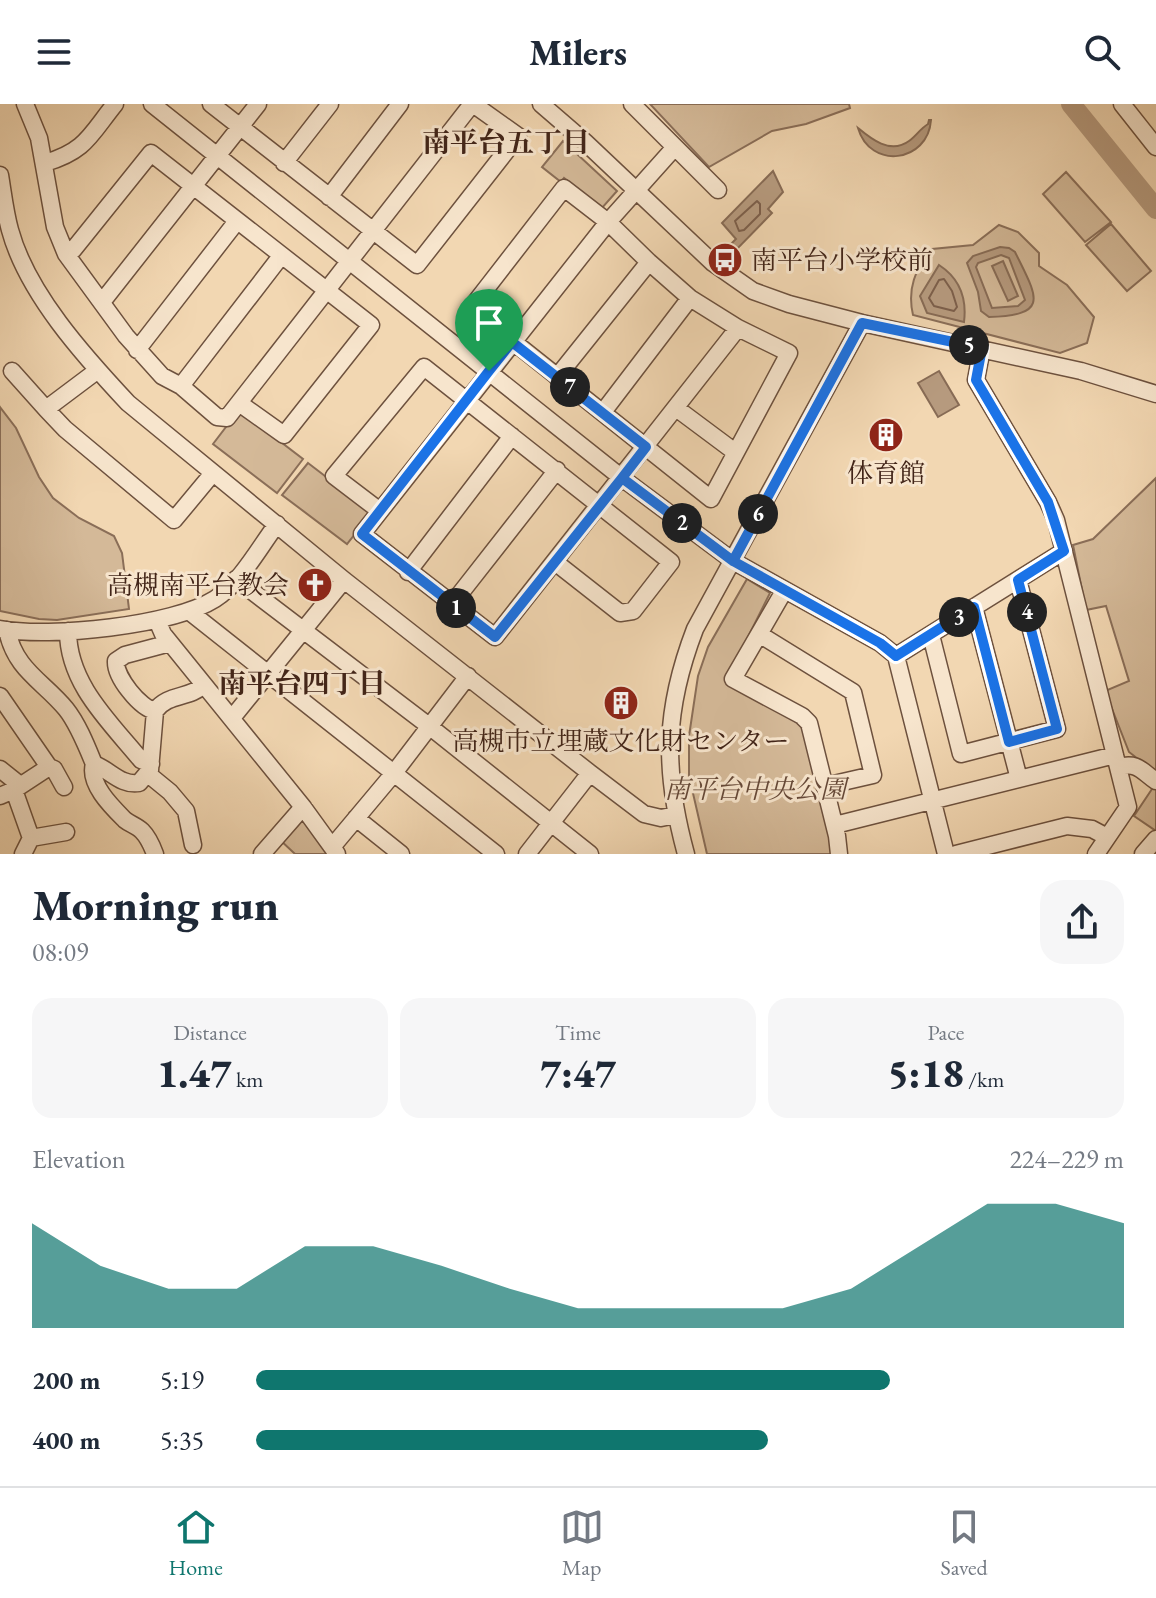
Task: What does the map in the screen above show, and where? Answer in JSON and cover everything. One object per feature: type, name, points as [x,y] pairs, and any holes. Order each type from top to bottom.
[{"type":"street","points":[[25,104],[39,138],[55,227],[66,254],[137,350],[162,376],[181,386],[217,417],[227,418],[349,260],[372,231],[473,104],[518,136],[417,265],[372,231],[239,128],[211,104]]},
{"type":"street","points":[[152,104],[622,478],[733,561],[880,643],[896,656],[946,854]]},
{"type":"street","points":[[102,302],[258,104]]},
{"type":"street","points":[[284,163],[330,104]]},
{"type":"street","points":[[329,197],[400,104]]},
{"type":"street","points":[[541,104],[713,263],[753,291],[862,323],[1081,371],[1156,394]]},
{"type":"street","points":[[632,104],[718,190]]},
{"type":"street","points":[[1122,104],[1156,147]]},
{"type":"street","points":[[45,163],[67,157],[81,148],[106,108]]},
{"type":"street","points":[[675,147],[608,222],[362,534],[495,637],[738,328]]},
{"type":"street","points":[[66,254],[73,250],[151,153],[371,325],[284,435],[239,403]]},
{"type":"street","points":[[1,185],[9,229],[33,284],[98,370],[128,403],[344,580],[644,814],[661,818],[676,815]]},
{"type":"street","points":[[564,188],[608,222],[649,262],[690,298],[738,328],[789,353],[711,499],[471,308],[564,188]]},
{"type":"street","points":[[137,350],[237,221]]},
{"type":"street","points":[[181,386],[281,256]]},
{"type":"street","points":[[557,377],[649,262]]},
{"type":"street","points":[[603,412],[690,298]]},
{"type":"street","points":[[686,854],[670,777],[670,721],[681,666],[695,629],[862,323]]},
{"type":"street","points":[[982,348],[976,380],[1048,502],[1064,551],[1128,807],[1096,854]]},
{"type":"street","points":[[380,511],[334,476],[424,367],[671,562],[633,611],[620,613],[555,562]]},
{"type":"street","points":[[46,409],[98,370]]},
{"type":"street","points":[[12,371],[65,429],[174,520],[213,473]]},
{"type":"street","points":[[676,408],[735,452]]},
{"type":"street","points":[[408,572],[512,436]]},
{"type":"street","points":[[452,604],[557,470]]},
{"type":"street","points":[[3,629],[27,633],[68,631],[157,620],[190,612],[217,598],[236,579],[277,524]]},
{"type":"street","points":[[896,656],[1064,551]]},
{"type":"street","points":[[236,579],[590,854]]},
{"type":"street","points":[[232,718],[344,580]]},
{"type":"street","points":[[931,635],[961,754],[1057,729],[1018,580]]},
{"type":"street","points":[[784,591],[733,679],[802,716],[809,723],[835,825],[839,854]]},
{"type":"street","points":[[974,607],[1019,779]]},
{"type":"street","points":[[190,612],[496,854]]},
{"type":"street","points":[[157,620],[170,643],[303,807],[334,850],[468,676]]},
{"type":"street","points":[[3,629],[30,675],[69,712],[94,764],[131,784],[139,783],[150,769],[155,711],[160,704],[204,685]]},
{"type":"street","points":[[68,631],[78,679],[141,760],[186,811],[196,844]]},
{"type":"street","points":[[759,634],[853,692],[873,775],[825,786]]},
{"type":"street","points":[[155,711],[144,707],[116,670],[116,661],[125,655],[170,643]]},
{"type":"street","points":[[0,696],[64,787]]},
{"type":"street","points":[[835,825],[1019,779],[1117,761],[1141,767],[1156,781]]},
{"type":"street","points":[[94,764],[92,774],[96,784],[126,821],[141,830],[155,854]]},
{"type":"street","points":[[11,790],[49,767]]},
{"type":"street","points":[[0,769],[11,790],[29,849],[66,832]]},
{"type":"street","points":[[527,854],[590,773]]},
{"type":"street","points":[[262,854],[303,807]]},
{"type":"street","points":[[356,818],[401,854]]},
{"type":"street","points":[[956,854],[1067,826],[1092,829],[1107,837]]},
{"type":"green space","points":[[650,104],[849,104],[850,108],[806,124],[772,131],[709,167]]},
{"type":"green space","points":[[563,141],[617,191],[602,208],[564,178],[561,182],[542,167]]},
{"type":"green space","points":[[1066,172],[1111,222],[1085,242],[1043,194]]},
{"type":"green space","points":[[1111,224],[1151,271],[1127,291],[1086,245]]},
{"type":"green space","points":[[999,225],[1018,232],[1039,253],[1039,266],[1067,285],[1094,317],[1087,343],[1060,353],[913,315],[911,297],[914,280],[932,249],[973,245]]},
{"type":"green space","points":[[0,407],[16,428],[39,477],[53,498],[79,518],[114,536],[122,553],[129,609],[57,620],[0,611]]},
{"type":"green space","points":[[239,410],[303,459],[277,493],[213,444]]},
{"type":"green space","points":[[308,463],[368,509],[369,516],[347,544],[282,495]]},
{"type":"green space","points":[[1156,478],[1156,773],[1129,752],[1105,691],[1129,681],[1106,606],[1086,610],[1073,545],[1093,539]]},
{"type":"green space","name":"南平台中央公園","points":[[747,579],[770,593],[732,669],[803,728],[830,831],[832,854],[707,854],[689,776],[689,736],[698,676],[708,647]]},
{"type":"green space","points":[[1156,787],[1156,831],[1134,816]]},
{"type":"green space","points":[[295,821],[306,821],[330,854],[295,854],[278,838]]},
{"type":"water","points":[[929,120],[927,134],[920,145],[910,153],[898,156],[874,151],[864,141],[858,128],[881,144],[895,146],[909,141]]},
{"type":"water","points":[[773,171],[783,192],[768,209],[772,213],[737,249],[731,244],[736,239],[722,223]]},
{"type":"water","points":[[1000,247],[1015,252],[1033,292],[1034,301],[1030,307],[1022,312],[989,317],[981,311],[978,292],[967,263],[973,256]],"holes":[[[1001,255],[1009,258],[1025,300],[1018,306],[992,308],[976,267],[978,263]]]},
{"type":"water","points":[[1003,261],[1018,296],[1008,301],[992,266]]},
{"type":"water","points":[[939,265],[952,276],[960,289],[964,322],[927,313],[920,296]]},
{"type":"water","points":[[939,371],[959,405],[938,417],[918,383]]},
{"type":"waterway","points":[[1071,104],[1156,209]]},
{"type":"place","name":"南平台小学校前","points":[[725,260]]},
{"type":"place","name":"体育館","points":[[886,435]]},
{"type":"place","name":"高槻南平台教会","points":[[315,585]]},
{"type":"place","name":"高槻市立埋蔵文化財センター","points":[[621,703]]},
{"type":"district","name":"南平台五丁目","points":[[506,142]]},
{"type":"district","name":"南平台四丁目","points":[[302,683]]},
{"type":"route","points":[[489,371],[362,534],[495,637],[622,478],[733,561],[880,643],[896,656],[974,607],[1009,742],[1057,729],[1018,580],[1064,551],[1048,502],[976,380],[982,348],[862,323],[733,561],[677,519],[622,478],[646,447],[603,412],[512,342],[489,371]]}]
